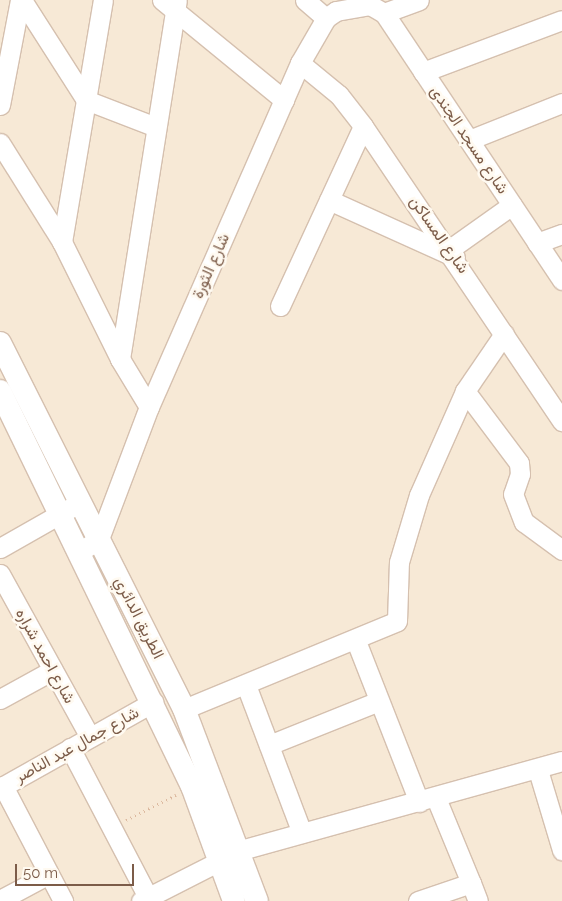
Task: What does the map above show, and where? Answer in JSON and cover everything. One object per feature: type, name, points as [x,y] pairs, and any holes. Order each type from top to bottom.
[{"type":"street","points":[[21,0],[86,100],[156,127]]},
{"type":"street","points":[[0,106],[21,0]]},
{"type":"street","points":[[62,242],[103,0]]},
{"type":"street","points":[[305,0],[326,18],[346,7],[376,6],[419,0]]},
{"type":"street","points":[[171,3],[284,100]]},
{"type":"street","points":[[120,359],[156,127],[171,3]]},
{"type":"street","name":"شارع مسجد الجندى","points":[[376,6],[423,72],[562,280]]},
{"type":"street","name":"شارع الثورة","points":[[99,539],[149,407],[300,63],[326,18]]},
{"type":"street","points":[[423,72],[562,20]]},
{"type":"street","name":"شارع المساكن","points":[[300,63],[339,95],[362,126],[453,253],[562,421]]},
{"type":"street","points":[[468,140],[562,103]]},
{"type":"street","points":[[280,306],[330,200],[362,126]]},
{"type":"street","points":[[0,144],[62,242],[120,359],[149,407]]},
{"type":"street","points":[[330,200],[453,253],[512,205]]},
{"type":"street","points":[[537,243],[562,234]]},
{"type":"street","points":[[184,709],[356,641],[397,621],[399,562],[406,530],[465,391],[504,334]]},
{"type":"street","name":"الطريق الدائري","points":[[0,343],[184,709],[231,855],[234,901]]},
{"type":"street","name":"الطريق الدائري","points":[[0,391],[59,515],[153,702],[192,786],[257,901]]},
{"type":"street","points":[[465,391],[519,463],[513,494],[524,522],[562,550]]},
{"type":"street","points":[[0,548],[81,502]]},
{"type":"street","points":[[78,553],[99,539]]},
{"type":"street","name":"شارع احمد شراره","points":[[0,574],[90,738]]},
{"type":"street","points":[[356,641],[379,701],[427,800],[471,883],[478,901]]},
{"type":"street","points":[[0,699],[53,670]]},
{"type":"street","points":[[246,686],[302,833]]},
{"type":"street","points":[[269,745],[379,701]]},
{"type":"street","name":"شارع جمال عبد الناصر","points":[[2,787],[153,702]]},
{"type":"street","points":[[70,748],[114,826],[145,899],[231,855],[302,833],[538,770],[562,760]]},
{"type":"street","points":[[538,770],[562,850]]},
{"type":"street","points":[[2,787],[63,901]]},
{"type":"street","points":[[0,900],[49,874]]},
{"type":"street","points":[[418,901],[471,883]]},
{"type":"path","points":[[114,826],[192,786]]},
{"type":"shaded area","points":[[0,0],[562,0],[562,901],[0,901]]}]
